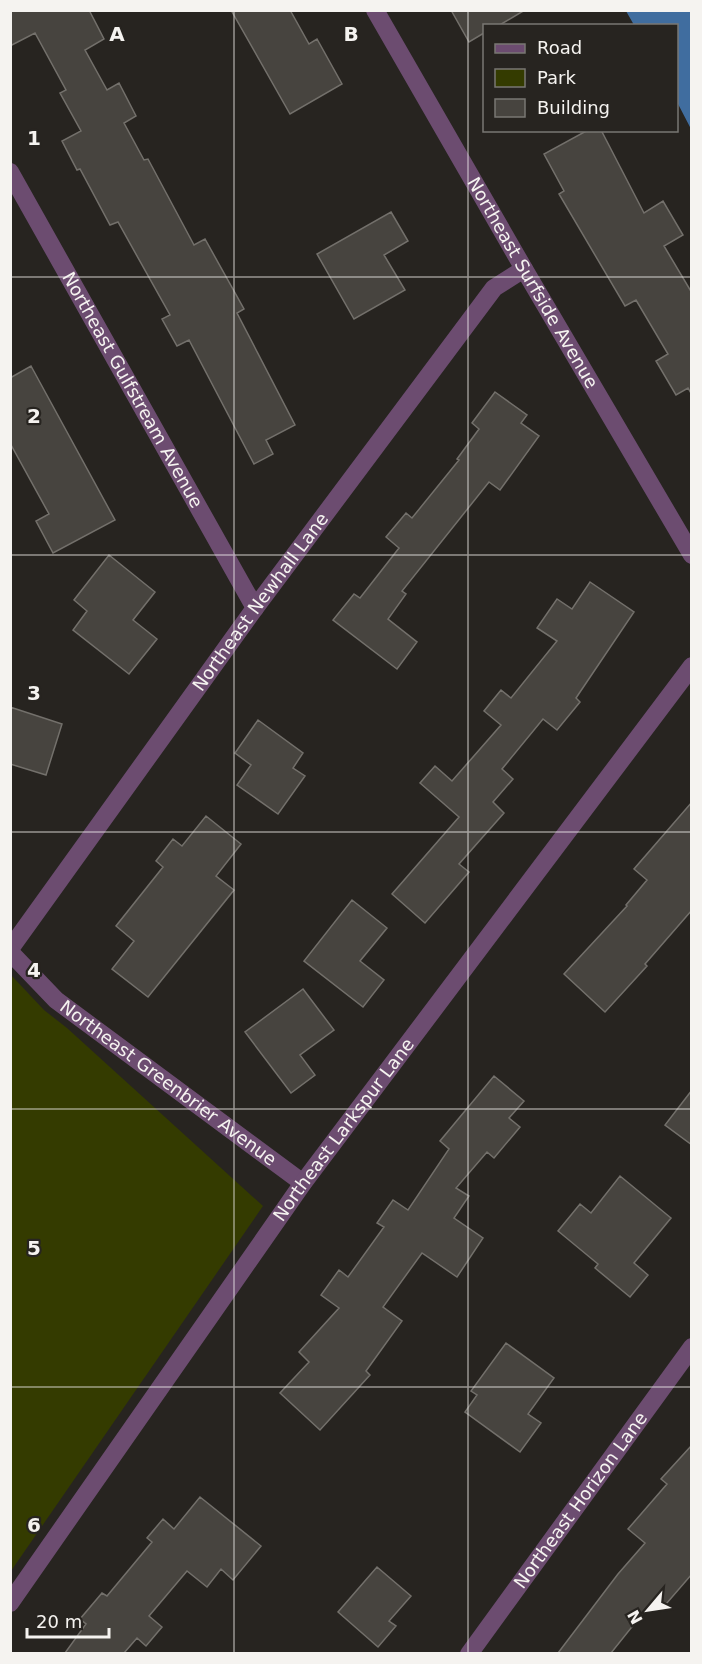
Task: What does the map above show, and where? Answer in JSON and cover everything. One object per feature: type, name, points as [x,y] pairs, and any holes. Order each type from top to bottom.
[{"type":"street","name":"Northeast Surfside Avenue","points":[[375,10],[692,555]]},
{"type":"street","name":"Northeast Gulfstream Avenue","points":[[10,172],[255,608]]},
{"type":"street","name":"Northeast Newhall Lane","points":[[10,950],[255,608],[494,288],[524,269]]},
{"type":"street","name":"Northeast Larkspur Lane","points":[[10,1603],[303,1183],[692,666]]},
{"type":"street","name":"Northeast Greenbrier Avenue","points":[[10,950],[56,1000],[303,1183]]},
{"type":"street","name":"Northeast Horizon Lane","points":[[469,1653],[692,1347]]},
{"type":"green space","points":[[11,975],[44,1010],[67,1028],[263,1206],[11,1571]]},
{"type":"water","points":[[626,11],[691,11],[691,129],[678,104],[678,24],[633,24]]},
{"type":"building","points":[[10,10],[89,10],[104,39],[85,50],[107,90],[119,83],[136,116],[124,123],[144,160],[148,159],[194,245],[205,239],[244,309],[237,313],[295,425],[266,440],[273,454],[254,464],[189,340],[177,346],[162,319],[170,315],[118,222],[110,225],[62,141],[81,131],[60,93],[66,90],[35,33],[10,46]]},
{"type":"building","points":[[231,10],[290,10],[309,44],[317,39],[342,84],[290,114]]},
{"type":"building","points":[[451,10],[525,10],[501,24],[483,24],[483,34],[469,42]]},
{"type":"building","points":[[584,132],[602,132],[644,213],[663,201],[683,235],[664,246],[692,293],[692,395],[688,388],[676,395],[656,361],[668,354],[636,300],[625,306],[559,194],[564,191],[544,154]]},
{"type":"building","points":[[391,212],[408,241],[384,255],[405,290],[354,319],[317,254]]},
{"type":"building","points":[[31,366],[115,520],[53,553],[36,521],[49,514],[10,443],[10,378]]},
{"type":"building","points":[[495,392],[527,415],[521,423],[539,436],[500,490],[489,482],[402,591],[406,594],[388,619],[417,642],[397,669],[333,620],[354,594],[360,598],[399,548],[386,537],[406,513],[412,518],[459,460],[457,459],[479,429],[472,423]]},
{"type":"building","points":[[109,555],[155,592],[133,620],[157,639],[129,674],[73,630],[87,611],[74,600]]},
{"type":"building","points":[[590,582],[634,612],[576,698],[580,702],[557,730],[543,719],[502,769],[513,779],[493,802],[504,813],[459,864],[469,872],[425,923],[392,894],[459,817],[420,783],[435,766],[452,781],[501,725],[484,711],[501,690],[511,698],[557,641],[537,628],[557,599],[572,609]]},
{"type":"building","points":[[10,707],[62,724],[46,775],[10,764]]},
{"type":"building","points":[[258,720],[303,753],[293,768],[305,776],[278,814],[237,785],[251,765],[235,753]]},
{"type":"building","points":[[692,802],[692,910],[645,964],[647,966],[605,1012],[564,974],[627,906],[647,880],[634,869]]},
{"type":"building","points":[[206,816],[241,844],[216,876],[234,890],[148,997],[112,969],[134,941],[116,926],[163,867],[156,861],[173,839],[182,846]]},
{"type":"building","points":[[352,900],[387,928],[360,961],[384,980],[363,1007],[304,961]]},
{"type":"building","points":[[303,989],[334,1030],[300,1055],[315,1075],[291,1093],[245,1032]]},
{"type":"building","points":[[494,1076],[524,1101],[509,1118],[520,1127],[494,1158],[487,1152],[456,1188],[469,1196],[454,1218],[483,1238],[457,1277],[422,1253],[383,1307],[402,1321],[366,1371],[370,1375],[320,1430],[280,1393],[309,1362],[299,1352],[339,1308],[321,1295],[339,1270],[348,1277],[384,1227],[377,1223],[393,1200],[408,1210],[449,1149],[440,1141]]},
{"type":"building","points":[[692,1090],[692,1145],[665,1125]]},
{"type":"building","points":[[620,1176],[671,1218],[634,1263],[648,1275],[630,1297],[595,1268],[598,1264],[558,1231],[580,1204],[591,1213]]},
{"type":"building","points":[[506,1343],[554,1378],[528,1414],[541,1423],[520,1452],[465,1412],[477,1395],[471,1391]]},
{"type":"building","points":[[692,1445],[692,1574],[660,1611],[651,1603],[611,1653],[558,1653],[618,1574],[645,1543],[628,1529],[667,1484],[661,1479]]},
{"type":"building","points":[[200,1497],[261,1546],[233,1580],[221,1569],[207,1587],[187,1571],[149,1616],[162,1627],[146,1646],[137,1638],[124,1653],[65,1653],[86,1624],[80,1619],[102,1593],[107,1596],[152,1542],[147,1538],[163,1519],[174,1529]]},
{"type":"building","points":[[377,1567],[411,1596],[389,1621],[396,1626],[378,1647],[338,1612]]}]
